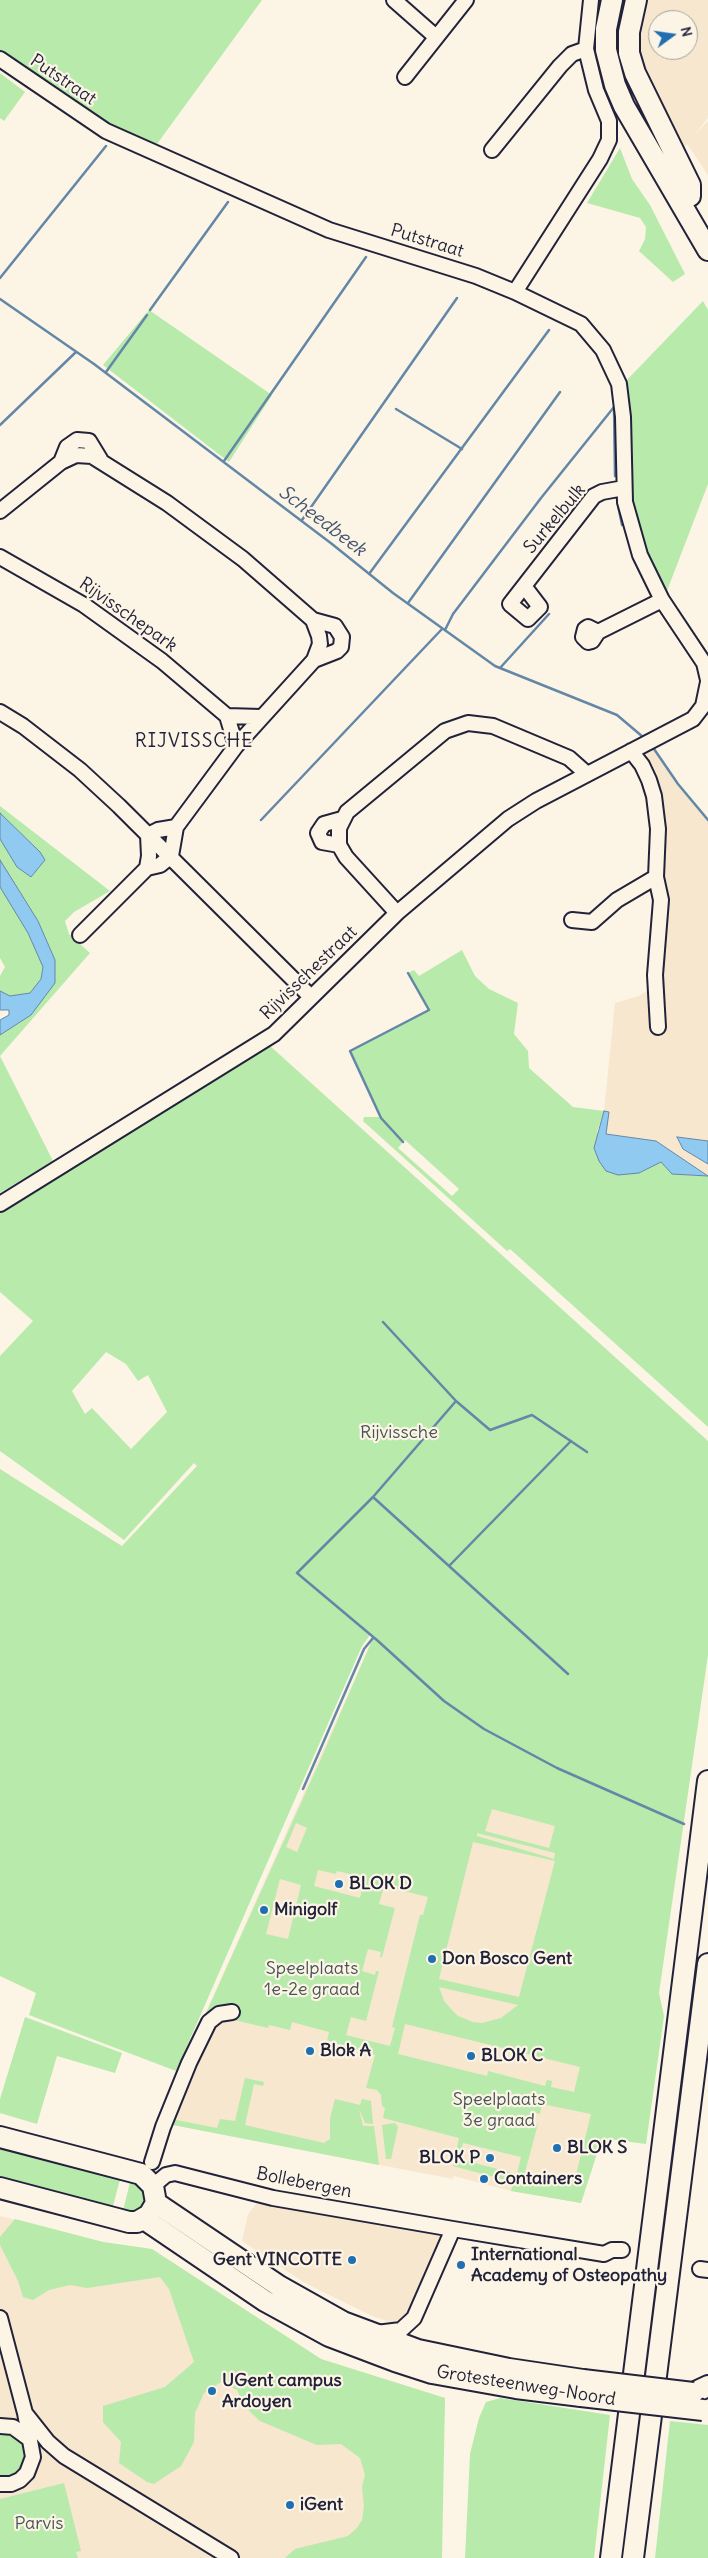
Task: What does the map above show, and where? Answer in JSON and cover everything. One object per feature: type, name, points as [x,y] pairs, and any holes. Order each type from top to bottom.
[{"type":"highway","points":[[600,0],[595,29],[595,48],[598,66],[608,96],[632,141],[694,239],[706,240]]},
{"type":"highway","points":[[612,0],[606,29],[606,50],[615,85],[631,118],[706,240]]},
{"type":"highway","points":[[625,0],[618,30],[619,49],[626,80],[635,100],[690,196],[706,240]]},
{"type":"highway","points":[[636,0],[628,32],[634,73],[690,185],[690,196]]},
{"type":"highway","points":[[611,2558],[708,1781]]},
{"type":"highway","points":[[633,2558],[708,1964]]},
{"type":"highway","name":"Grotesteenweg-Noord","points":[[0,2137],[142,2174],[155,2195],[302,2300],[343,2322],[418,2350],[582,2388]]},
{"type":"highway","points":[[0,2188],[117,2221],[130,2222],[144,2219],[153,2211],[155,2195]]},
{"type":"highway","name":"Grotesteenweg-Noord","points":[[144,2219],[265,2301],[329,2336],[432,2373],[516,2388],[582,2388],[704,2396]]},
{"type":"street","points":[[394,0],[436,37]]},
{"type":"street","points":[[406,77],[466,0]]},
{"type":"street","points":[[515,292],[600,159],[609,140],[609,121],[596,90],[586,49],[591,0]]},
{"type":"street","points":[[492,150],[560,66],[572,54],[586,49]]},
{"type":"street","name":"Putstraat","points":[[0,59],[78,114],[106,131],[329,230],[476,276],[515,292],[581,324],[596,340],[610,362],[622,396],[624,488],[633,535],[646,569],[662,600],[700,656],[708,681],[706,708],[693,719],[631,751]]},
{"type":"street","points":[[0,511],[61,462],[82,454],[100,459],[206,531],[313,620],[317,627],[320,644],[314,660],[236,746],[176,827],[171,856],[160,865],[147,868],[80,935]]},
{"type":"street","name":"Surkelbulk","points":[[524,586],[594,496],[602,492],[624,488]]},
{"type":"street","name":"Rijvisschepark","points":[[0,557],[119,628],[162,661],[226,716]]},
{"type":"street","points":[[598,632],[662,600]]},
{"type":"street","points":[[313,620],[335,626],[342,636],[341,647],[338,650],[314,660]]},
{"type":"street","points":[[0,712],[23,726],[80,770],[171,856],[311,997]]},
{"type":"street","points":[[236,746],[226,716],[261,717]]},
{"type":"street","points":[[397,914],[346,858],[339,844],[342,819],[347,812],[445,731],[468,723],[493,726],[569,758],[587,774]]},
{"type":"street","points":[[631,751],[642,765],[654,796],[658,829],[656,877],[661,900],[655,975],[658,1027]]},
{"type":"street","name":"Rijvisschestraat","points":[[0,1204],[274,1034],[397,914],[520,810],[631,751]]},
{"type":"street","points":[[339,844],[322,842],[318,833],[324,824],[342,819]]},
{"type":"street","points":[[148,834],[176,827]]},
{"type":"street","points":[[147,868],[149,856],[148,834]]},
{"type":"street","points":[[572,920],[592,922],[617,900],[656,877]]},
{"type":"street","points":[[152,2162],[171,2109],[209,2022],[219,2014],[232,2012]]},
{"type":"street","name":"Bollebergen","points":[[155,2195],[166,2176],[175,2173],[273,2198],[604,2254],[612,2250],[622,2250]]},
{"type":"street","points":[[372,2334],[401,2330],[414,2318],[453,2229]]},
{"type":"street","points":[[0,2318],[25,2413],[28,2438],[33,2457],[27,2474],[11,2484],[0,2484]]},
{"type":"street","points":[[0,2352],[12,2367]]},
{"type":"street","points":[[25,2413],[48,2442],[64,2456],[231,2558]]},
{"type":"street","points":[[0,2426],[13,2426],[28,2438]]},
{"type":"shaded area","points":[[643,0],[708,0],[708,118],[694,135],[708,121],[708,175],[687,144],[681,152],[640,63],[636,32]]},
{"type":"shaded area","points":[[652,746],[678,784],[708,820],[708,1175],[656,1141],[606,1134],[609,1112],[604,1111],[615,1003],[639,996],[650,989],[655,900],[653,829],[648,797],[632,759]]},
{"type":"shaded area","name":"Don Bosco Gent","points":[[373,1638],[667,1831],[602,2138],[581,2203],[511,2191],[454,2176],[453,2179],[173,2125],[162,2159],[146,2158],[178,2075]]},
{"type":"shaded area","points":[[261,2198],[440,2233],[441,2240],[411,2314],[396,2324],[372,2316],[305,2283],[242,2241],[248,2214]]},
{"type":"shaded area","name":"UGent campus Ardoyen","points":[[0,2216],[103,2242],[152,2249],[321,2359],[445,2398],[440,2536],[442,2558],[0,2558]]},
{"type":"green space","points":[[0,0],[262,0],[157,144],[105,123],[0,53]]},
{"type":"green space","points":[[0,73],[25,92],[4,121],[0,118]]},
{"type":"green space","points":[[620,148],[632,179],[650,205],[685,274],[673,282],[639,251],[645,239],[646,227],[640,218],[587,203]]},
{"type":"green space","points":[[703,301],[708,310],[708,484],[665,596],[644,549],[635,520],[630,490],[624,383]]},
{"type":"green space","points":[[149,310],[272,395],[229,462],[103,365]]},
{"type":"green space","points":[[0,806],[110,891],[74,912],[65,921],[69,934],[90,953],[0,1056],[0,1035],[31,1015],[55,960],[38,921],[0,860],[0,839],[17,867],[31,877],[45,860],[40,852],[0,813]]},
{"type":"green space","points":[[0,887],[28,933],[43,967],[41,979],[30,993],[10,996],[0,991],[0,976],[5,967],[0,958]]},
{"type":"green space","points":[[462,950],[475,976],[489,989],[518,1003],[514,1034],[528,1051],[529,1068],[573,1107],[604,1111],[597,1132],[639,1173],[661,1162],[672,1174],[708,1176],[708,1427],[510,1249],[507,1251],[363,1121],[364,1117],[381,1117],[350,1051],[429,1010],[408,973],[414,970],[419,976]],"holes":[[[405,1140],[459,1189],[452,1196],[398,1148]]]},
{"type":"green space","name":"Rijvissche","points":[[269,1045],[708,1441],[708,1655],[659,1993],[664,2016],[646,2144],[602,2138],[581,2203],[511,2191],[513,2182],[453,2166],[459,2138],[383,2118],[385,2108],[382,2106],[381,2095],[377,2090],[366,2088],[375,2055],[327,2041],[329,2032],[292,2022],[290,2030],[269,2025],[268,2028],[230,2019],[234,2006],[224,2006],[220,2008],[178,2075],[320,1761],[373,1638],[370,1635],[362,1646],[176,2071],[29,2015],[36,1993],[0,1976],[0,1469],[122,1546],[197,1466],[194,1463],[124,1540],[0,1451],[0,1356],[33,1321],[0,1292],[0,1212]],"holes":[[[106,1352],[126,1364],[138,1381],[148,1375],[167,1412],[131,1449],[92,1408],[85,1414],[72,1391]],[[492,1809],[555,1826],[549,1848],[485,1831]],[[296,1823],[307,1828],[297,1852],[286,1847]],[[477,1833],[555,1853],[554,1859],[477,1836]],[[473,1842],[555,1861],[519,1997],[439,1979]],[[318,1870],[336,1874],[337,1871],[358,1876],[357,1880],[364,1881],[360,1898],[314,1886]],[[280,1879],[301,1885],[288,1939],[266,1934]],[[384,1886],[428,1897],[423,1915],[420,1915],[392,2027],[395,2028],[390,2046],[346,2035],[351,2017],[366,2021],[379,1971],[376,1971],[375,1975],[362,1971],[368,1949],[381,1952],[380,1957],[382,1957],[395,1908],[379,1904]],[[439,1987],[518,2005],[501,2018],[482,2023],[473,2022],[458,2016],[444,2001]],[[405,2024],[580,2067],[574,2092],[551,2087],[552,2081],[547,2080],[545,2086],[488,2071],[487,2076],[398,2054]],[[542,2104],[591,2114],[575,2179],[552,2173],[551,2183],[536,2179],[537,2174],[525,2172],[538,2124],[533,2122],[536,2113],[540,2114]],[[463,2143],[521,2157],[517,2174],[459,2159]]]},
{"type":"green space","points":[[0,1056],[53,1161],[0,1193]]},
{"type":"green space","points":[[25,2017],[122,2053],[115,2073],[57,2056],[37,2124],[0,2113],[0,2099]]},
{"type":"green space","points":[[245,2078],[264,2082],[263,2086],[254,2084],[245,2125],[324,2143],[330,2139],[330,2118],[335,2099],[360,2105],[362,2099],[371,2101],[373,2124],[365,2123],[359,2109],[363,2126],[374,2126],[379,2165],[173,2125],[162,2159],[158,2159],[171,2119],[217,2128],[220,2119],[235,2121]]},
{"type":"green space","points":[[395,2123],[398,2127],[391,2159],[386,2159],[382,2125]]},
{"type":"green space","points":[[0,2143],[121,2176],[111,2213],[0,2183]]},
{"type":"green space","points":[[131,2178],[139,2180],[148,2196],[142,2211],[122,2215]]},
{"type":"green space","points":[[15,2219],[103,2242],[152,2249],[321,2359],[445,2398],[442,2558],[285,2558],[295,2549],[348,2536],[357,2528],[362,2520],[364,2506],[362,2487],[365,2475],[360,2458],[341,2444],[317,2445],[260,2421],[244,2406],[237,2390],[221,2382],[204,2393],[195,2413],[194,2442],[181,2466],[154,2484],[147,2482],[119,2463],[121,2442],[103,2422],[103,2406],[165,2387],[194,2362],[169,2289],[160,2277],[87,2288],[70,2285],[49,2290],[33,2300],[23,2297],[18,2281],[0,2245],[0,2237]]},
{"type":"green space","points":[[500,2398],[610,2415],[594,2558],[465,2558],[470,2454],[479,2418],[486,2402]]},
{"type":"green space","points":[[670,2421],[708,2425],[708,2558],[655,2558]]},
{"type":"green space","points":[[0,2431],[9,2432],[22,2440],[26,2447],[26,2463],[16,2476],[0,2479]]},
{"type":"green space","name":"Parvis","points":[[64,2483],[81,2551],[76,2552],[78,2558],[0,2558],[0,2499]]},
{"type":"water","points":[[0,813],[40,852],[45,860],[31,877],[17,867],[0,839]]},
{"type":"water","points":[[0,860],[38,921],[55,960],[55,983],[31,1015],[0,1035],[0,1020],[9,1015],[9,1010],[0,1010],[0,991],[10,996],[30,993],[41,979],[43,967],[28,933],[0,887]]},
{"type":"water","points":[[604,1111],[609,1112],[606,1134],[656,1141],[708,1176],[672,1174],[661,1162],[639,1173],[618,1175],[606,1171],[599,1161],[594,1148]]},
{"type":"water","points":[[677,1137],[708,1141],[708,1164],[683,1149]]},
{"type":"waterway","points":[[0,278],[106,146]]},
{"type":"waterway","points":[[150,310],[228,202]]},
{"type":"waterway","points":[[224,461],[366,257]]},
{"type":"waterway","points":[[302,520],[457,298]]},
{"type":"waterway","name":"Scheedbeek","points":[[0,299],[94,364],[332,544],[393,593],[495,666],[617,715],[643,737]]},
{"type":"waterway","points":[[106,372],[147,315]]},
{"type":"waterway","points":[[369,574],[549,330]]},
{"type":"waterway","points":[[0,425],[76,352]]},
{"type":"waterway","points":[[408,603],[560,392]]},
{"type":"waterway","points":[[445,630],[453,614],[541,498],[614,407],[615,476]]},
{"type":"waterway","points":[[396,409],[462,449]]},
{"type":"waterway","points":[[618,505],[622,525]]},
{"type":"waterway","points":[[500,668],[549,614]]},
{"type":"waterway","points":[[261,820],[442,629]]},
{"type":"waterway","name":"Scheedbeek","points":[[652,746],[678,784],[708,820]]},
{"type":"waterway","points":[[403,1142],[381,1118],[350,1051],[429,1010],[408,973]]},
{"type":"waterway","points":[[383,1322],[456,1401]]},
{"type":"waterway","points":[[587,1452],[532,1415],[490,1430],[456,1401],[373,1497],[297,1573],[378,1641],[444,1701],[484,1729],[557,1768],[684,1824]]},
{"type":"waterway","points":[[449,1566],[571,1441]]},
{"type":"waterway","points":[[373,1497],[568,1674]]},
{"type":"waterway","points":[[303,1789],[364,1649],[373,1638]]},
{"type":"place","name":"BLOK D","points":[[339,1884]]},
{"type":"place","name":"Minigolf","points":[[264,1910]]},
{"type":"place","name":"Don Bosco Gent","points":[[432,1959]]},
{"type":"place","name":"Blok A","points":[[310,2051]]},
{"type":"place","name":"BLOK C","points":[[471,2056]]},
{"type":"place","name":"BLOK S","points":[[557,2148]]},
{"type":"place","name":"BLOK P","points":[[490,2158]]},
{"type":"place","name":"Containers","points":[[484,2179]]},
{"type":"place","name":"Gent VINCOTTE","points":[[352,2260]]},
{"type":"place","name":"International Academy of Osteopathy","points":[[461,2265]]},
{"type":"place","name":"UGent campus Ardoyen","points":[[212,2391]]},
{"type":"place","name":"iGent","points":[[290,2505]]},
{"type":"district","name":"RIJVISSCHE","points":[[194,742]]},
{"type":"park label","name":"Speelplaats 1e-2e graad","points":[[312,1979]]},
{"type":"park label","name":"Speelplaats 3e graad","points":[[499,2110]]}]
